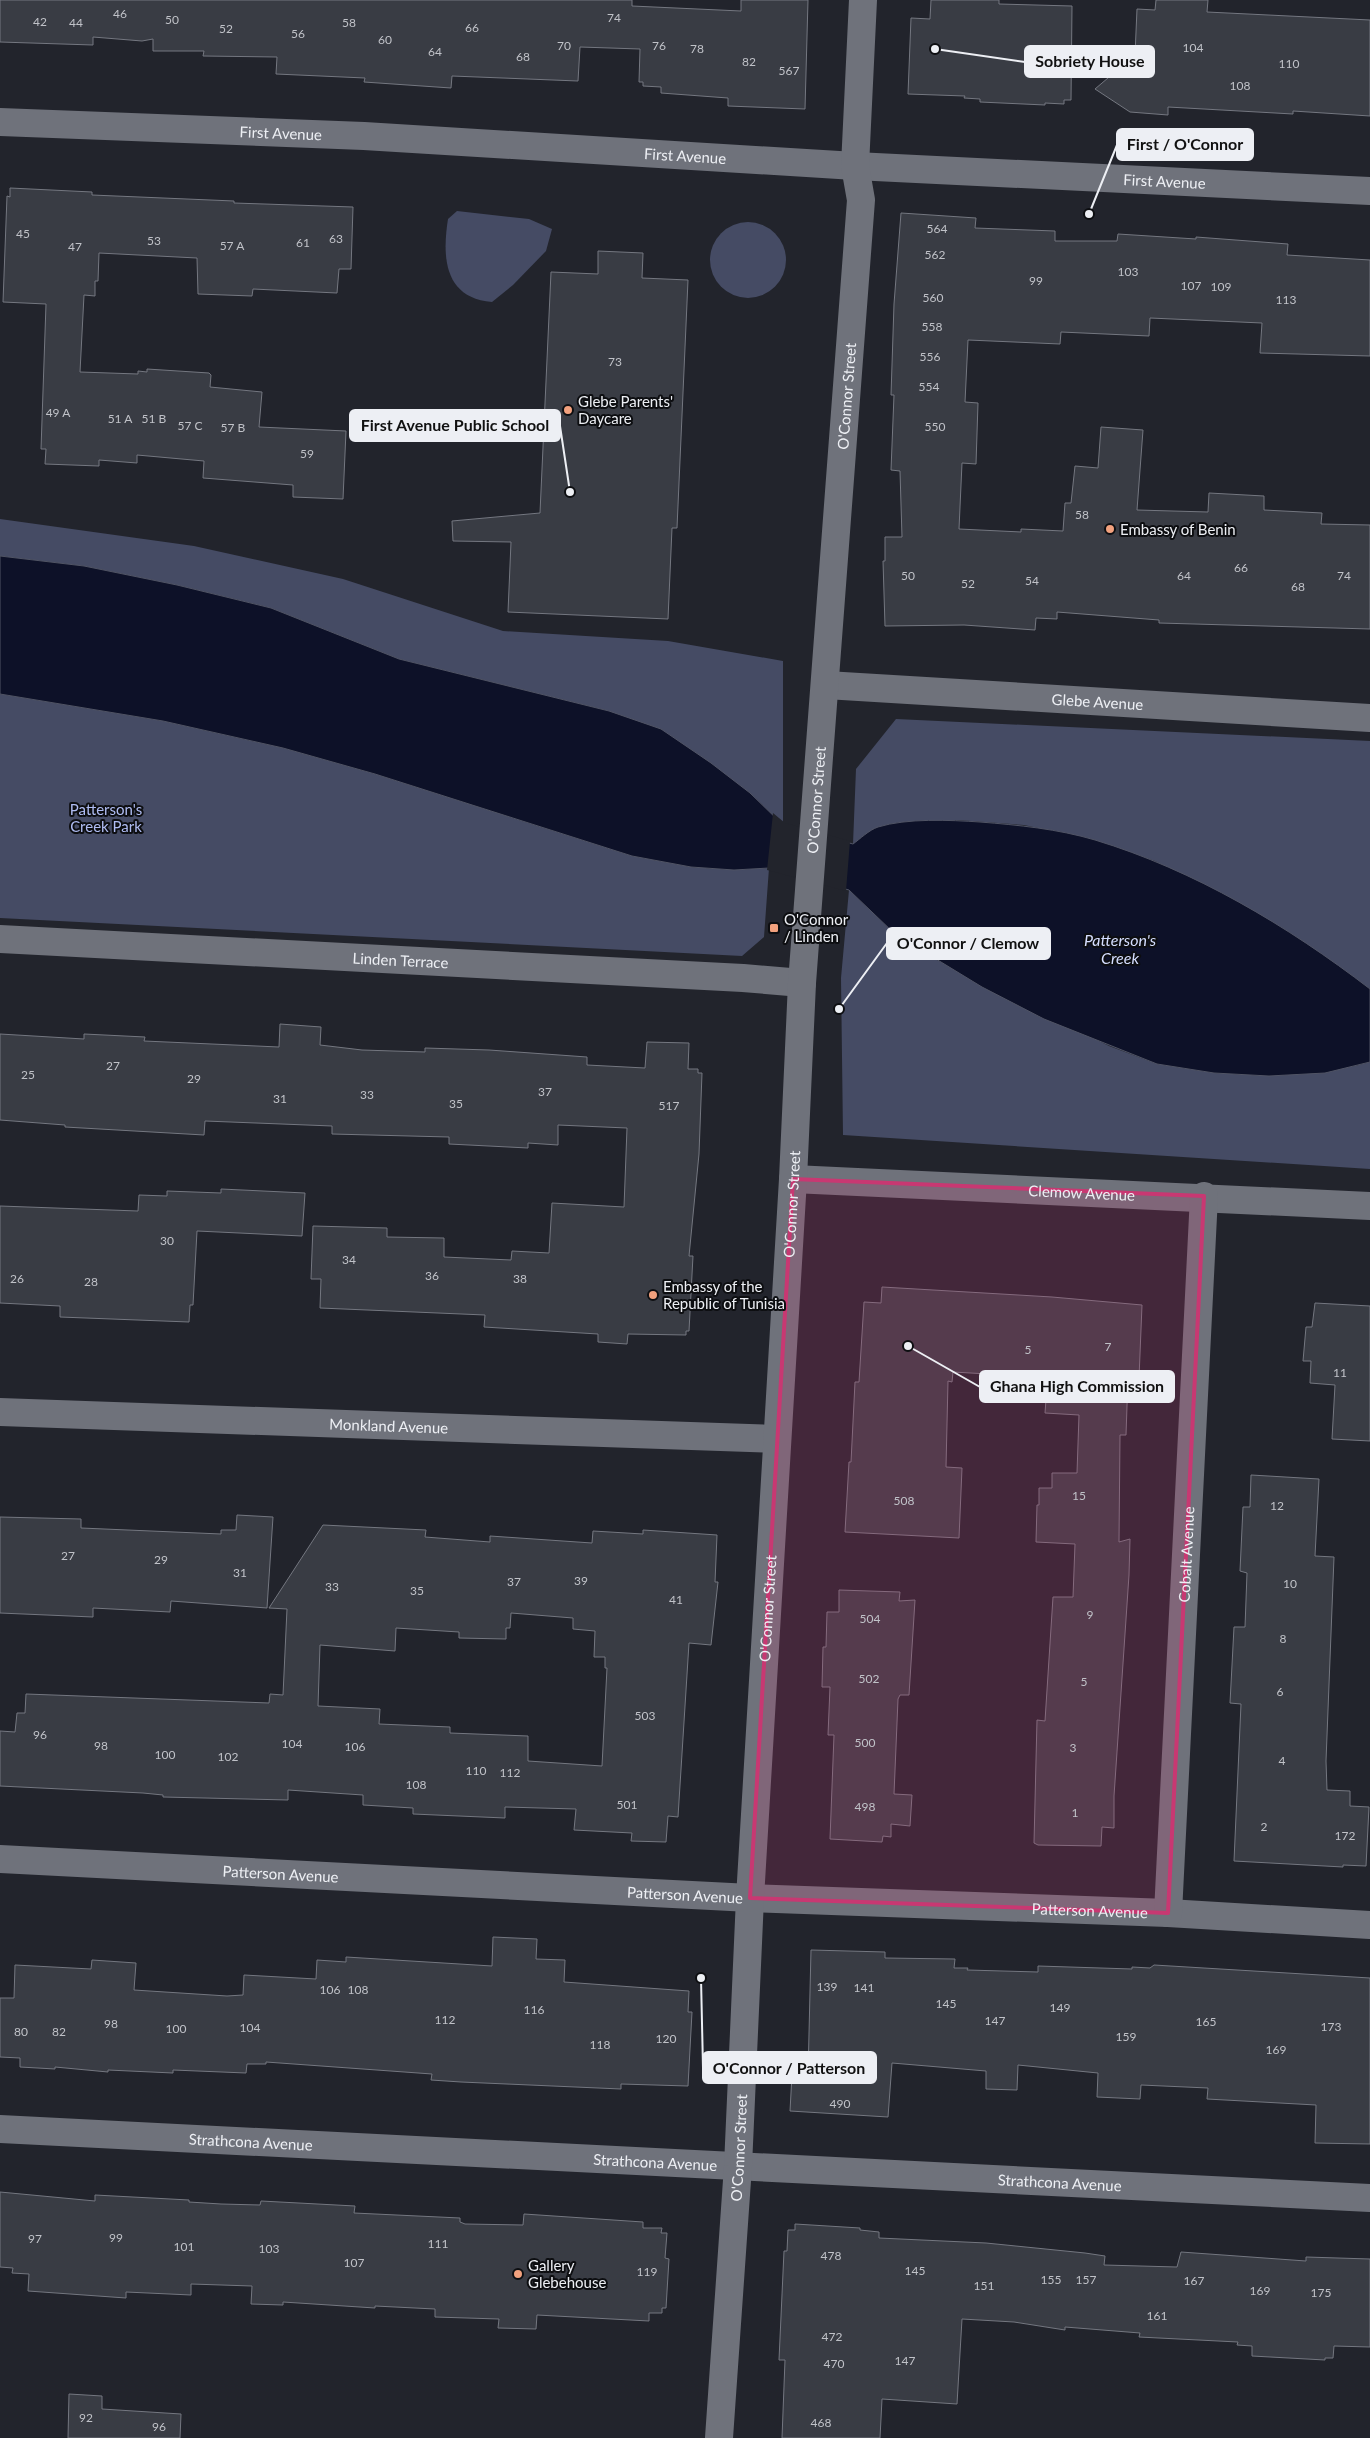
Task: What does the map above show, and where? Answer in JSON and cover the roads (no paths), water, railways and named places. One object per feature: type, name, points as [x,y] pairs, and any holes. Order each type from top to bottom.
[{"type":"street","name":"O'Connor Street","points":[[719,2438],[738,2166],[750,1898],[793,1179],[802,983],[826,685],[829,621],[861,200],[855,166],[863,0]]},
{"type":"street","name":"First Avenue","points":[[0,122],[364,136],[855,166],[1370,191]]},
{"type":"street","name":"Glebe Avenue","points":[[826,685],[1370,718]]},
{"type":"street","name":"Linden Terrace","points":[[0,939],[733,977],[802,983]]},
{"type":"street","name":"Clemow Avenue","points":[[793,1179],[1204,1196],[1370,1206]]},
{"type":"street","name":"Cobalt Avenue","points":[[1168,1914],[1204,1196]]},
{"type":"street","name":"Monkland Avenue","points":[[0,1412],[777,1439]]},
{"type":"street","name":"Patterson Avenue","points":[[0,1859],[750,1898],[1168,1914],[1370,1925]]},
{"type":"street","name":"Strathcona Avenue","points":[[0,2129],[1370,2198]]},
{"type":"water","name":"Patterson's Creek","points":[[0,556],[84,566],[177,585],[271,608],[399,659],[609,711],[661,729],[711,763],[750,793],[783,825],[853,844],[878,827],[902,822],[929,820],[980,822],[1052,830],[1081,836],[1132,852],[1168,867],[1239,902],[1306,943],[1370,989],[1370,1062],[1325,1073],[1269,1076],[1214,1073],[1157,1064],[1044,1019],[982,987],[895,934],[849,890],[769,868],[734,870],[691,867],[632,856],[375,774],[283,748],[163,721],[0,694]]},
{"type":"place","name":"Sobriety House","points":[[935,49]]},
{"type":"place","name":"First / O'Connor","points":[[1089,214]]},
{"type":"place","name":"Glebe Parents' Daycare","points":[[568,410]]},
{"type":"place","name":"First Avenue Public School","points":[[570,492]]},
{"type":"place","name":"Embassy of Benin","points":[[1110,529]]},
{"type":"place","name":"O'Connor / Linden","points":[[774,928]]},
{"type":"place","name":"O'Connor / Clemow","points":[[839,1009]]},
{"type":"place","name":"Embassy of the Republic of Tunisia","points":[[653,1295]]},
{"type":"place","name":"Ghana High Commission","points":[[908,1346]]},
{"type":"place","name":"O'Connor / Patterson","points":[[701,1978]]},
{"type":"place","name":"Gallery Glebehouse","points":[[518,2274]]},
{"type":"park label","name":"Patterson's Creek Park","points":[[106,818]]}]
